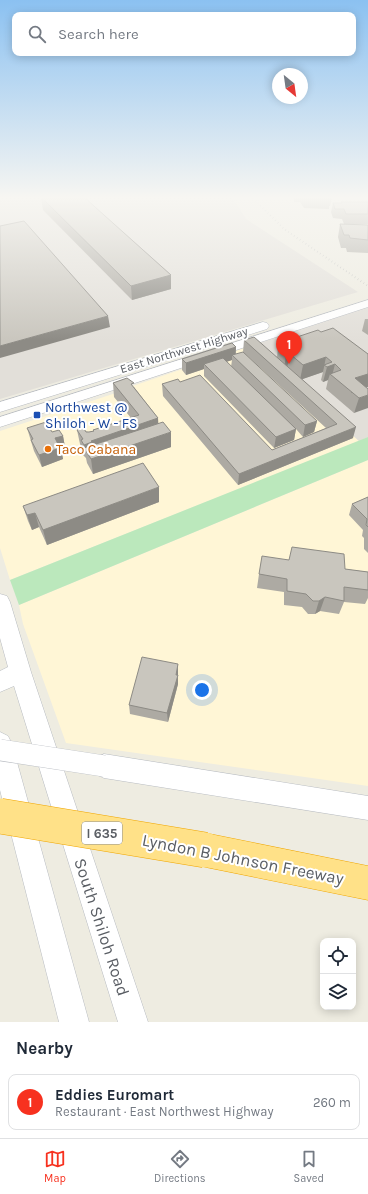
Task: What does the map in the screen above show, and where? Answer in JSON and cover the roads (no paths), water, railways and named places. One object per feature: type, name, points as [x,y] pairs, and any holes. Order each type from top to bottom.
[{"type":"highway","name":"Lyndon B Johnson Freeway","points":[[0,816],[204,850],[368,883]]},
{"type":"main road","name":"East Northwest Highway","points":[[0,407],[368,294]]},
{"type":"main road","name":"East Northwest Highway","points":[[0,422],[368,303]]},
{"type":"main road","points":[[271,323],[282,332]]},
{"type":"main road","points":[[142,363],[152,374]]},
{"type":"main road","name":"South Shiloh Road","points":[[0,602],[10,677],[133,1022]]},
{"type":"main road","points":[[0,744],[74,1022]]},
{"type":"main road","points":[[0,750],[368,808]]},
{"type":"railway","points":[[309,246],[368,286]]},
{"type":"place","name":"Eddies Euromart","points":[[289,364]]},
{"type":"place","name":"Northwest @ Shiloh - W - FS","points":[[37,415]]},
{"type":"place","name":"Taco Cabana","points":[[48,449]]}]
